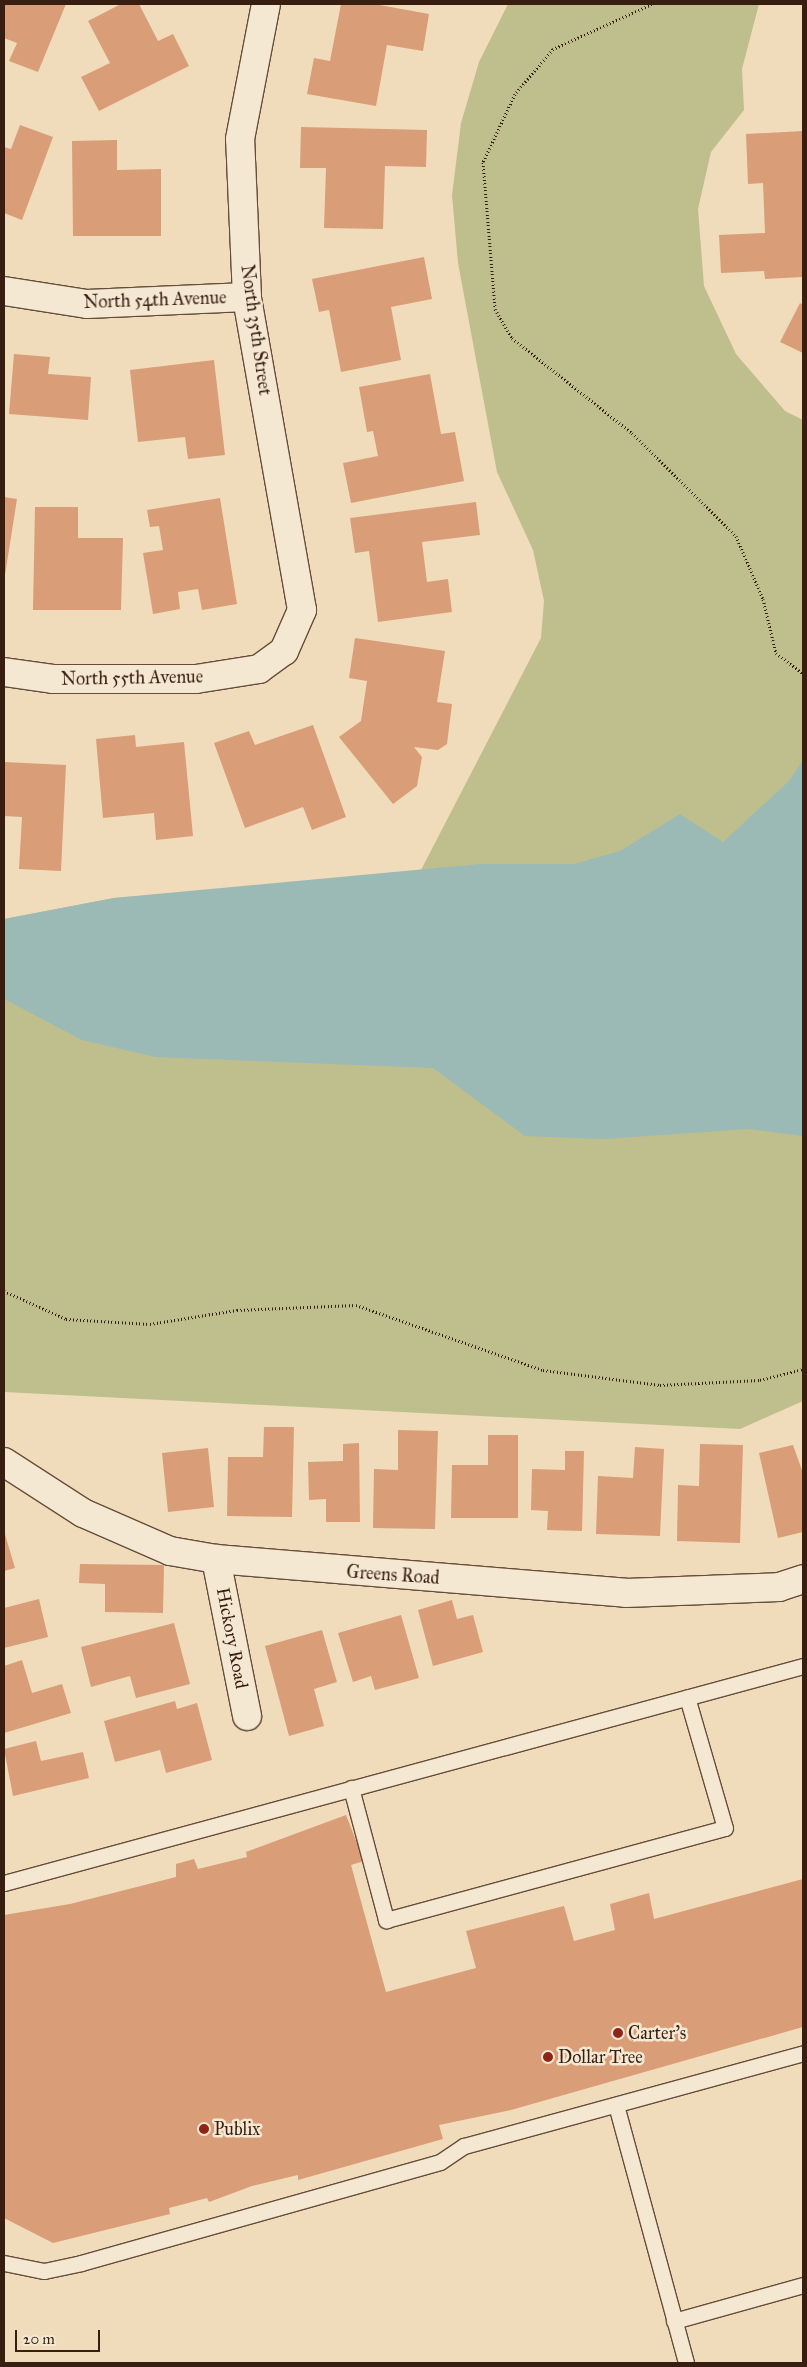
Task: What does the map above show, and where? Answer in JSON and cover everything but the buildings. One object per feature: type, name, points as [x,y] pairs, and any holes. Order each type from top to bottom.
[{"type":"street","name":"North 35th Street","points":[[266,4],[240,139],[247,297],[302,610],[284,651]]},
{"type":"street","name":"North 54th Avenue","points":[[4,291],[87,304],[247,297]]},
{"type":"street","name":"North 55th Avenue","points":[[4,672],[54,679],[196,680],[259,669],[284,651]]},
{"type":"street","name":"Greens Road","points":[[4,1462],[83,1513],[170,1551],[216,1559],[626,1593],[778,1587],[803,1579]]},
{"type":"street","name":"Hickory Road","points":[[216,1559],[247,1716]]},
{"type":"lane","points":[[4,1883],[803,1666]]},
{"type":"lane","points":[[351,1788],[386,1920],[725,1828],[688,1697]]},
{"type":"lane","points":[[4,2263],[44,2271],[81,2263],[440,2162],[464,2146],[803,2053]]},
{"type":"lane","points":[[616,2105],[686,2363]]},
{"type":"lane","points":[[674,2321],[803,2285]]},
{"type":"path","points":[[652,4],[553,49],[515,94],[483,162],[495,309],[512,338],[632,433],[736,536],[763,599],[776,653],[803,673]]},
{"type":"path","points":[[4,1290],[66,1319],[150,1324],[237,1310],[356,1305],[543,1370],[660,1385],[760,1380],[803,1369]]},
{"type":"green space","points":[[508,4],[759,4],[742,69],[744,110],[711,152],[698,209],[704,286],[736,354],[785,411],[803,420],[803,1401],[740,1429],[4,1392],[4,919],[114,898],[420,872],[541,638],[544,601],[533,550],[497,472],[458,263],[452,195],[461,123],[479,62]]},
{"type":"water","points":[[803,760],[803,1136],[748,1129],[604,1139],[525,1136],[433,1068],[155,1057],[82,1040],[4,999],[4,919],[114,898],[480,864],[574,864],[620,851],[680,814],[723,842],[789,781]]},
{"type":"place","name":"Carter's","points":[[618,2033]]},
{"type":"place","name":"Dollar Tree","points":[[548,2057]]},
{"type":"place","name":"Publix","points":[[204,2129]]}]
